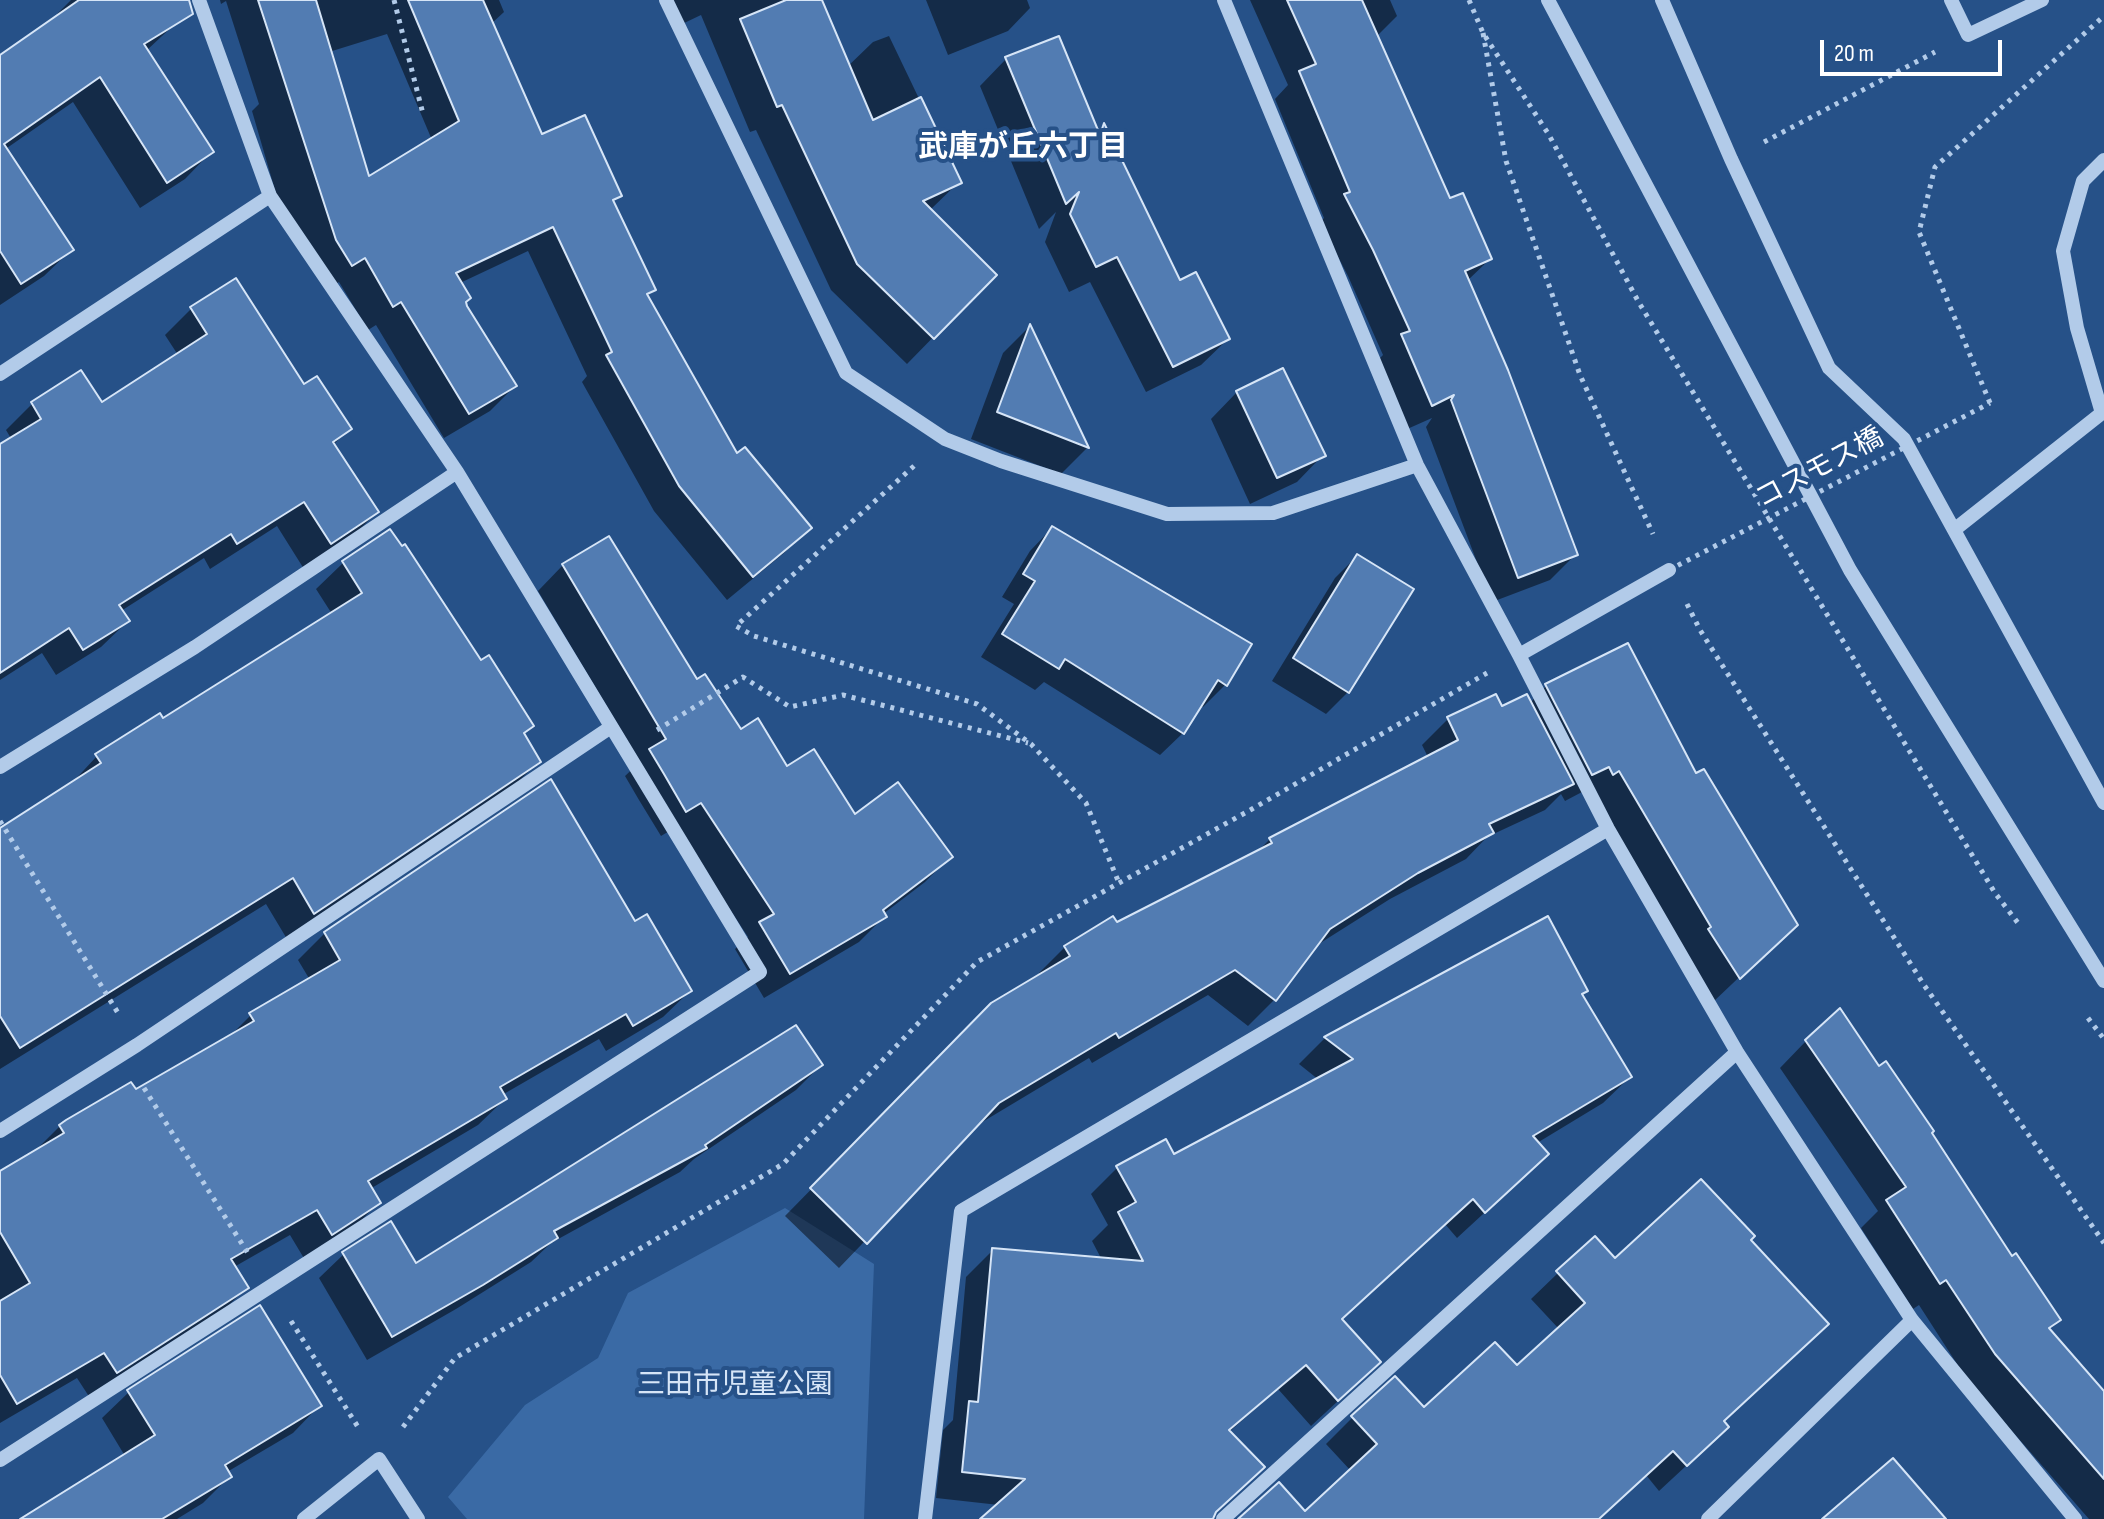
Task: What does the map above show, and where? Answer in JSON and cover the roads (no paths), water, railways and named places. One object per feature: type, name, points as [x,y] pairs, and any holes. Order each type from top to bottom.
[{"type":"street","points":[[0,1460],[760,972],[457,472],[270,196],[199,0]]},
{"type":"street","points":[[666,0],[846,373],[945,439],[1001,461],[1167,514],[1273,513],[1417,465]]},
{"type":"street","points":[[1224,0],[1417,465],[1608,829],[1737,1052],[1912,1320],[2075,1519]]},
{"type":"street","points":[[1548,0],[1850,570],[2104,981]]},
{"type":"street","points":[[1662,0],[1731,159],[1829,368],[1904,439],[2104,803]]},
{"type":"street","points":[[1951,0],[1968,35],[2042,0]]},
{"type":"street","points":[[1954,530],[2102,413],[2077,328],[2063,251],[2083,181],[2104,160]]},
{"type":"street","points":[[0,374],[270,196]]},
{"type":"street","points":[[0,767],[195,647],[457,472]]},
{"type":"street","points":[[1519,655],[1669,570]]},
{"type":"street","points":[[0,1131],[137,1045],[611,727]]},
{"type":"street","points":[[925,1519],[961,1211],[1608,829]]},
{"type":"street","points":[[1223,1519],[1737,1052]]},
{"type":"street","points":[[1708,1519],[1912,1320]]},
{"type":"street","points":[[304,1519],[379,1459],[418,1519]]},
{"type":"district","name":"武庫が丘六丁目","points":[[1023,148]]},
{"type":"park label","name":"三田市児童公園","points":[[735,1386]]}]
